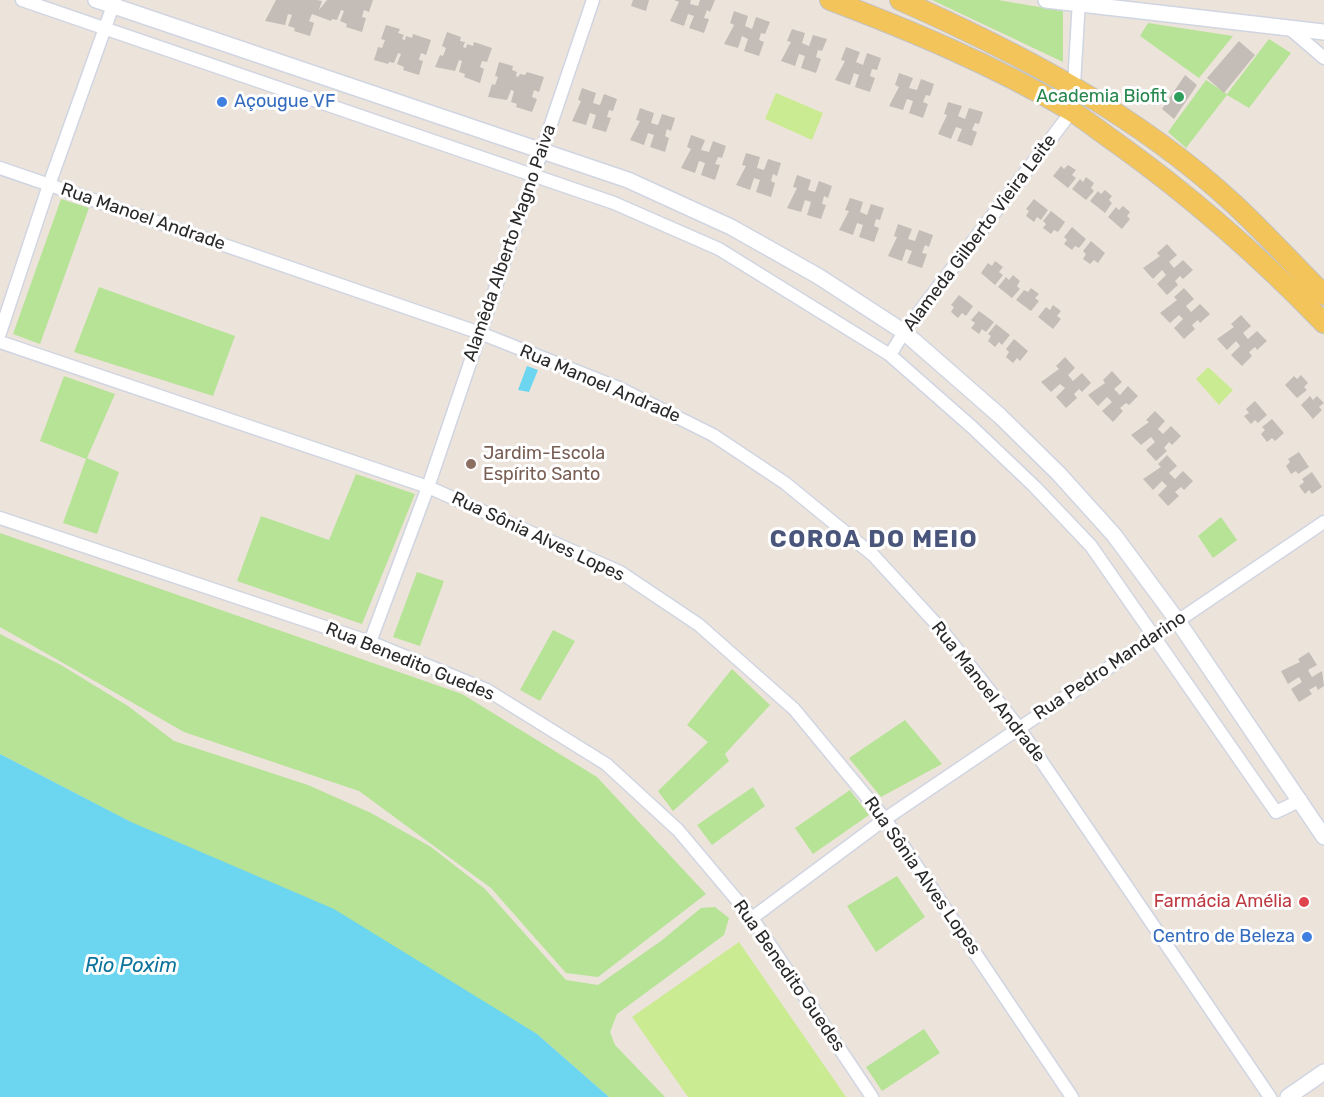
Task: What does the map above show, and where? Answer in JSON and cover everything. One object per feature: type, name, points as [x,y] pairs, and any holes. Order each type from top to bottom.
[{"type":"main road","points":[[830,0],[896,25],[1002,72],[1072,111],[1165,177],[1277,275],[1324,323]]},
{"type":"main road","points":[[900,0],[1074,85],[1150,136],[1233,203],[1324,295]]},
{"type":"street","points":[[22,0],[533,174],[614,203],[719,249],[890,356],[973,428],[1035,487],[1091,546],[1276,812],[1301,800]]},
{"type":"street","points":[[96,0],[114,3],[628,180],[731,227],[818,276],[904,332],[1000,416],[1059,474],[1114,535],[1177,620],[1324,837]]},
{"type":"street","name":"Alamêda Alberto Magno Paiva","points":[[370,642],[428,487],[592,0]]},
{"type":"street","points":[[1046,0],[1324,32]]},
{"type":"street","points":[[0,333],[49,185],[114,3]]},
{"type":"street","points":[[1074,85],[1079,3]]},
{"type":"street","points":[[1289,28],[1324,58]]},
{"type":"street","name":"Alameda Gilberto Vieira Leite","points":[[890,356],[904,332],[1072,111]]},
{"type":"street","name":"Rua Manoel Andrade","points":[[0,168],[480,333],[630,393],[713,435],[785,483],[873,555],[940,628],[1019,728],[1270,1097]]},
{"type":"street","name":"Rua Sônia Alves Lopes","points":[[0,342],[428,487],[620,572],[699,626],[794,709],[885,819],[1072,1097]]},
{"type":"street","name":"Rua Benedito Guedes","points":[[0,518],[370,642],[487,690],[606,764],[678,830],[752,918],[872,1097]]},
{"type":"street","name":"Rua Pedro Mandarino","points":[[752,918],[885,819],[1324,522]]},
{"type":"street","points":[[1288,1097],[1324,1072]]},
{"type":"green space","points":[[932,0],[998,0],[1063,11],[1063,62]]},
{"type":"green space","points":[[1148,23],[1233,36],[1199,78],[1140,36]]},
{"type":"green space","points":[[1269,39],[1291,53],[1249,108],[1227,95],[1186,148],[1168,132],[1206,80],[1227,94]]},
{"type":"green space","points":[[776,93],[823,113],[812,140],[765,119]]},
{"type":"green space","points":[[61,199],[89,208],[40,344],[13,334]]},
{"type":"green space","points":[[99,287],[235,336],[213,396],[74,352]]},
{"type":"green space","points":[[1208,367],[1233,390],[1219,405],[1196,379]]},
{"type":"green space","points":[[64,376],[115,394],[87,458],[119,472],[97,534],[63,523],[86,459],[40,441]]},
{"type":"green space","points":[[356,474],[415,494],[362,624],[237,581],[261,516],[329,540]]},
{"type":"green space","points":[[1221,517],[1237,540],[1213,558],[1198,536]]},
{"type":"green space","points":[[0,533],[462,694],[597,777],[706,894],[598,977],[566,973],[491,888],[359,791],[184,732],[0,627]]},
{"type":"green space","points":[[417,572],[444,581],[420,646],[393,637]]},
{"type":"green space","points":[[553,630],[575,641],[540,701],[520,690]]},
{"type":"green space","points":[[0,634],[61,665],[128,706],[174,741],[308,785],[371,813],[431,847],[485,889],[566,980],[598,985],[661,941],[701,908],[715,907],[729,918],[724,935],[617,1014],[610,1032],[615,1045],[665,1097],[609,1097],[537,1034],[0,754]]},
{"type":"green space","points":[[732,669],[770,705],[725,754],[729,761],[673,811],[658,791],[708,742],[687,725]]},
{"type":"green space","points":[[905,720],[942,764],[881,797],[849,758]]},
{"type":"green space","points":[[753,787],[765,806],[712,845],[697,825]]},
{"type":"green space","points":[[850,790],[869,815],[813,854],[795,828]]},
{"type":"green space","points":[[897,876],[925,917],[876,952],[847,906]]},
{"type":"green space","points":[[739,942],[846,1097],[688,1097],[632,1017]]},
{"type":"green space","points":[[924,1029],[940,1053],[882,1091],[866,1067]]},
{"type":"water","points":[[527,366],[538,370],[529,392],[518,390]]},
{"type":"water","name":"Rio Poxim","points":[[0,754],[131,822],[334,909],[537,1034],[609,1097],[0,1097]]},
{"type":"building","points":[[276,0],[322,1],[319,10],[327,0],[373,0],[369,12],[364,10],[362,17],[366,18],[362,32],[346,27],[347,24],[340,21],[344,11],[341,10],[337,20],[332,19],[331,21],[312,14],[309,21],[314,23],[310,36],[294,31],[295,28],[288,26],[292,15],[288,14],[285,25],[265,21]]},
{"type":"building","points":[[633,0],[649,0],[646,11],[631,6]]},
{"type":"building","points":[[674,0],[691,0],[690,4],[698,6],[700,0],[715,0],[710,12],[707,10],[704,18],[709,19],[704,33],[689,28],[694,16],[688,14],[684,26],[670,21],[679,2]]},
{"type":"building","points":[[734,11],[748,16],[745,26],[752,29],[756,17],[770,22],[765,34],[761,33],[759,40],[764,42],[759,56],[744,51],[748,39],[742,36],[738,48],[724,44],[734,25],[730,23]]},
{"type":"building","points":[[386,25],[400,29],[398,33],[404,35],[402,39],[405,40],[406,36],[412,38],[413,34],[431,40],[426,55],[421,53],[419,60],[423,61],[419,75],[403,70],[404,67],[397,64],[401,54],[398,53],[394,63],[389,62],[388,64],[374,60],[378,47],[382,48],[385,40],[381,39]]},
{"type":"building","points":[[792,29],[805,33],[802,43],[809,46],[813,35],[827,39],[822,51],[818,50],[816,57],[821,59],[816,73],[801,68],[805,56],[799,54],[795,66],[781,61],[791,42],[787,41]]},
{"type":"building","points":[[447,32],[461,37],[460,41],[465,42],[463,47],[466,48],[467,44],[473,46],[474,42],[492,48],[487,62],[482,61],[480,67],[484,69],[480,83],[464,77],[465,74],[459,72],[462,61],[459,60],[455,71],[435,67],[446,48],[442,46]]},
{"type":"building","points":[[1239,41],[1255,55],[1224,93],[1207,78]]},
{"type":"building","points":[[846,47],[860,52],[856,62],[863,65],[867,53],[881,58],[877,70],[872,69],[870,76],[875,78],[870,92],[855,87],[859,75],[854,73],[850,85],[835,80],[845,61],[841,60]]},
{"type":"building","points":[[499,62],[513,66],[512,70],[517,72],[518,77],[527,72],[544,77],[539,92],[534,90],[532,97],[537,99],[532,112],[516,107],[517,104],[511,102],[514,91],[511,90],[507,100],[488,97],[492,84],[495,85],[498,77],[495,76]]},
{"type":"building","points":[[899,73],[913,78],[909,88],[917,90],[921,79],[934,84],[930,96],[926,95],[923,102],[928,104],[923,118],[909,113],[913,101],[907,99],[903,110],[889,106],[899,87],[895,85]]},
{"type":"building","name":"Academia Biofit","points":[[1185,75],[1197,85],[1174,119],[1162,109]]},
{"type":"building","points":[[582,88],[596,93],[593,103],[600,105],[604,94],[617,99],[613,111],[609,110],[607,117],[611,118],[606,132],[592,128],[596,115],[590,113],[586,125],[572,121],[581,101],[578,100]]},
{"type":"building","points":[[948,102],[962,106],[958,116],[965,119],[969,108],[983,112],[979,124],[975,123],[972,130],[977,132],[972,146],[957,141],[962,129],[956,127],[951,139],[938,134],[947,115],[944,114]]},
{"type":"building","points":[[640,108],[654,113],[651,123],[658,125],[662,114],[675,118],[671,131],[667,129],[665,136],[669,138],[665,152],[650,147],[654,135],[648,133],[644,145],[630,140],[640,121],[636,120]]},
{"type":"building","points":[[691,135],[705,140],[701,150],[709,152],[713,141],[726,146],[722,158],[718,157],[715,164],[720,165],[715,180],[701,175],[705,163],[699,161],[695,173],[681,168],[691,149],[687,147]]},
{"type":"building","points":[[746,153],[760,157],[757,168],[764,170],[768,159],[781,163],[777,176],[773,174],[771,181],[775,183],[771,197],[756,192],[760,180],[754,178],[750,190],[736,185],[746,166],[742,165]]},
{"type":"building","points":[[1068,165],[1076,170],[1072,175],[1076,178],[1068,188],[1053,176],[1061,166],[1064,169]]},
{"type":"building","points":[[797,175],[811,180],[808,190],[815,192],[819,181],[832,186],[828,198],[824,196],[822,204],[826,205],[821,219],[807,215],[811,202],[805,200],[801,212],[787,208],[797,188],[793,187]]},
{"type":"building","points":[[1086,177],[1094,183],[1091,188],[1094,191],[1086,200],[1072,189],[1080,179],[1083,182]]},
{"type":"building","points":[[1105,190],[1112,196],[1109,200],[1112,203],[1105,213],[1090,201],[1098,191],[1101,194]]},
{"type":"building","points":[[850,198],[863,202],[860,212],[867,215],[871,204],[884,208],[880,220],[876,219],[874,226],[879,228],[874,242],[859,237],[863,225],[857,223],[853,235],[839,230],[849,211],[845,210]]},
{"type":"building","points":[[1034,199],[1048,210],[1041,220],[1037,217],[1034,222],[1026,216],[1029,211],[1026,209]]},
{"type":"building","points":[[1123,206],[1130,212],[1127,216],[1130,219],[1122,229],[1108,217],[1116,207],[1119,210]]},
{"type":"building","points":[[1051,211],[1065,222],[1058,232],[1054,230],[1051,234],[1043,228],[1046,224],[1043,221]]},
{"type":"building","points":[[898,224],[912,229],[908,239],[915,241],[919,230],[933,235],[929,247],[925,245],[922,253],[927,254],[922,268],[907,263],[912,251],[906,249],[902,261],[888,256],[897,237],[894,236]]},
{"type":"building","points":[[1072,227],[1086,239],[1079,248],[1075,246],[1072,250],[1064,244],[1067,240],[1064,237]]},
{"type":"building","points":[[1091,241],[1105,253],[1098,263],[1094,260],[1090,264],[1083,259],[1086,254],[1083,251]]},
{"type":"building","points":[[1167,244],[1177,255],[1169,262],[1174,268],[1183,260],[1193,270],[1183,279],[1180,276],[1175,281],[1178,285],[1167,295],[1157,284],[1166,275],[1162,270],[1153,279],[1143,268],[1160,256],[1157,253]]},
{"type":"building","points":[[995,261],[1003,267],[999,272],[1003,275],[995,285],[981,273],[988,263],[992,266]]},
{"type":"building","points":[[1013,275],[1020,281],[1017,286],[1020,289],[1012,298],[998,287],[1006,277],[1009,280]]},
{"type":"building","points":[[1031,288],[1039,294],[1035,298],[1039,301],[1031,311],[1016,300],[1024,290],[1028,292]]},
{"type":"building","points":[[1184,288],[1194,299],[1186,306],[1191,312],[1200,304],[1210,314],[1200,323],[1198,320],[1192,325],[1195,329],[1184,339],[1174,328],[1183,319],[1179,315],[1170,323],[1160,313],[1177,300],[1174,297]]},
{"type":"building","points":[[959,295],[973,306],[966,316],[962,313],[958,318],[951,312],[954,307],[951,305]]},
{"type":"building","points":[[1053,305],[1061,311],[1057,316],[1061,319],[1053,329],[1038,317],[1046,307],[1050,310]]},
{"type":"building","points":[[979,311],[994,322],[986,332],[982,329],[979,334],[971,328],[975,323],[971,320]]},
{"type":"building","points":[[1241,315],[1251,326],[1243,333],[1248,339],[1257,331],[1267,341],[1257,350],[1255,347],[1249,352],[1252,356],[1242,366],[1231,355],[1240,346],[1236,341],[1227,350],[1217,339],[1234,327],[1231,324]]},
{"type":"building","points":[[996,324],[1010,335],[1002,345],[999,342],[995,347],[988,341],[991,336],[988,334]]},
{"type":"building","points":[[1014,339],[1028,351],[1020,361],[1017,358],[1013,363],[1006,357],[1009,352],[1006,349]]},
{"type":"building","points":[[1065,357],[1075,368],[1068,375],[1073,381],[1082,373],[1091,383],[1082,392],[1079,389],[1074,394],[1077,398],[1066,408],[1056,397],[1065,388],[1060,384],[1051,392],[1041,382],[1059,369],[1056,366]]},
{"type":"building","points":[[1112,371],[1122,382],[1114,389],[1120,395],[1128,386],[1138,396],[1129,405],[1126,403],[1120,408],[1123,411],[1113,422],[1102,411],[1112,402],[1107,397],[1098,406],[1088,395],[1105,383],[1103,380]]},
{"type":"building","points":[[1301,375],[1308,383],[1304,387],[1307,390],[1297,398],[1285,385],[1294,376],[1297,379]]},
{"type":"building","points":[[1310,396],[1313,400],[1317,396],[1324,403],[1319,407],[1322,410],[1313,419],[1301,405]]},
{"type":"building","points":[[1255,401],[1267,415],[1258,423],[1255,420],[1251,424],[1244,416],[1249,413],[1246,409]]},
{"type":"building","points":[[1155,411],[1165,421],[1158,429],[1163,434],[1171,426],[1181,436],[1172,445],[1169,442],[1164,448],[1167,451],[1156,461],[1146,450],[1155,442],[1151,437],[1141,445],[1131,435],[1149,422],[1146,420]]},
{"type":"building","points":[[1272,419],[1284,433],[1275,441],[1272,438],[1267,442],[1261,434],[1265,430],[1262,427]]},
{"type":"building","points":[[1299,452],[1309,467],[1298,474],[1296,471],[1291,474],[1286,466],[1290,462],[1288,459]]},
{"type":"building","points":[[1167,455],[1177,466],[1169,473],[1175,479],[1183,471],[1193,481],[1184,490],[1181,487],[1175,492],[1179,496],[1168,506],[1158,495],[1167,486],[1162,481],[1153,490],[1143,479],[1161,467],[1158,464]]},
{"type":"building","points":[[1312,472],[1322,487],[1312,494],[1309,490],[1305,494],[1299,486],[1304,482],[1302,479]]},
{"type":"building","points":[[1309,652],[1317,665],[1308,670],[1312,677],[1322,671],[1324,686],[1318,690],[1316,686],[1309,690],[1312,694],[1299,702],[1291,689],[1302,682],[1299,677],[1288,684],[1281,671],[1300,662],[1298,659]]},
{"type":"place","name":"Academia Biofit","points":[[1179,97]]},
{"type":"place","name":"Açougue VF","points":[[222,102]]},
{"type":"place","name":"Jardim-Escola Espírito Santo","points":[[471,464]]},
{"type":"place","name":"Farmácia Amélia","points":[[1304,902]]},
{"type":"place","name":"Centro de Beleza","points":[[1307,937]]},
{"type":"district","name":"COROA DO MEIO","points":[[874,540]]}]
